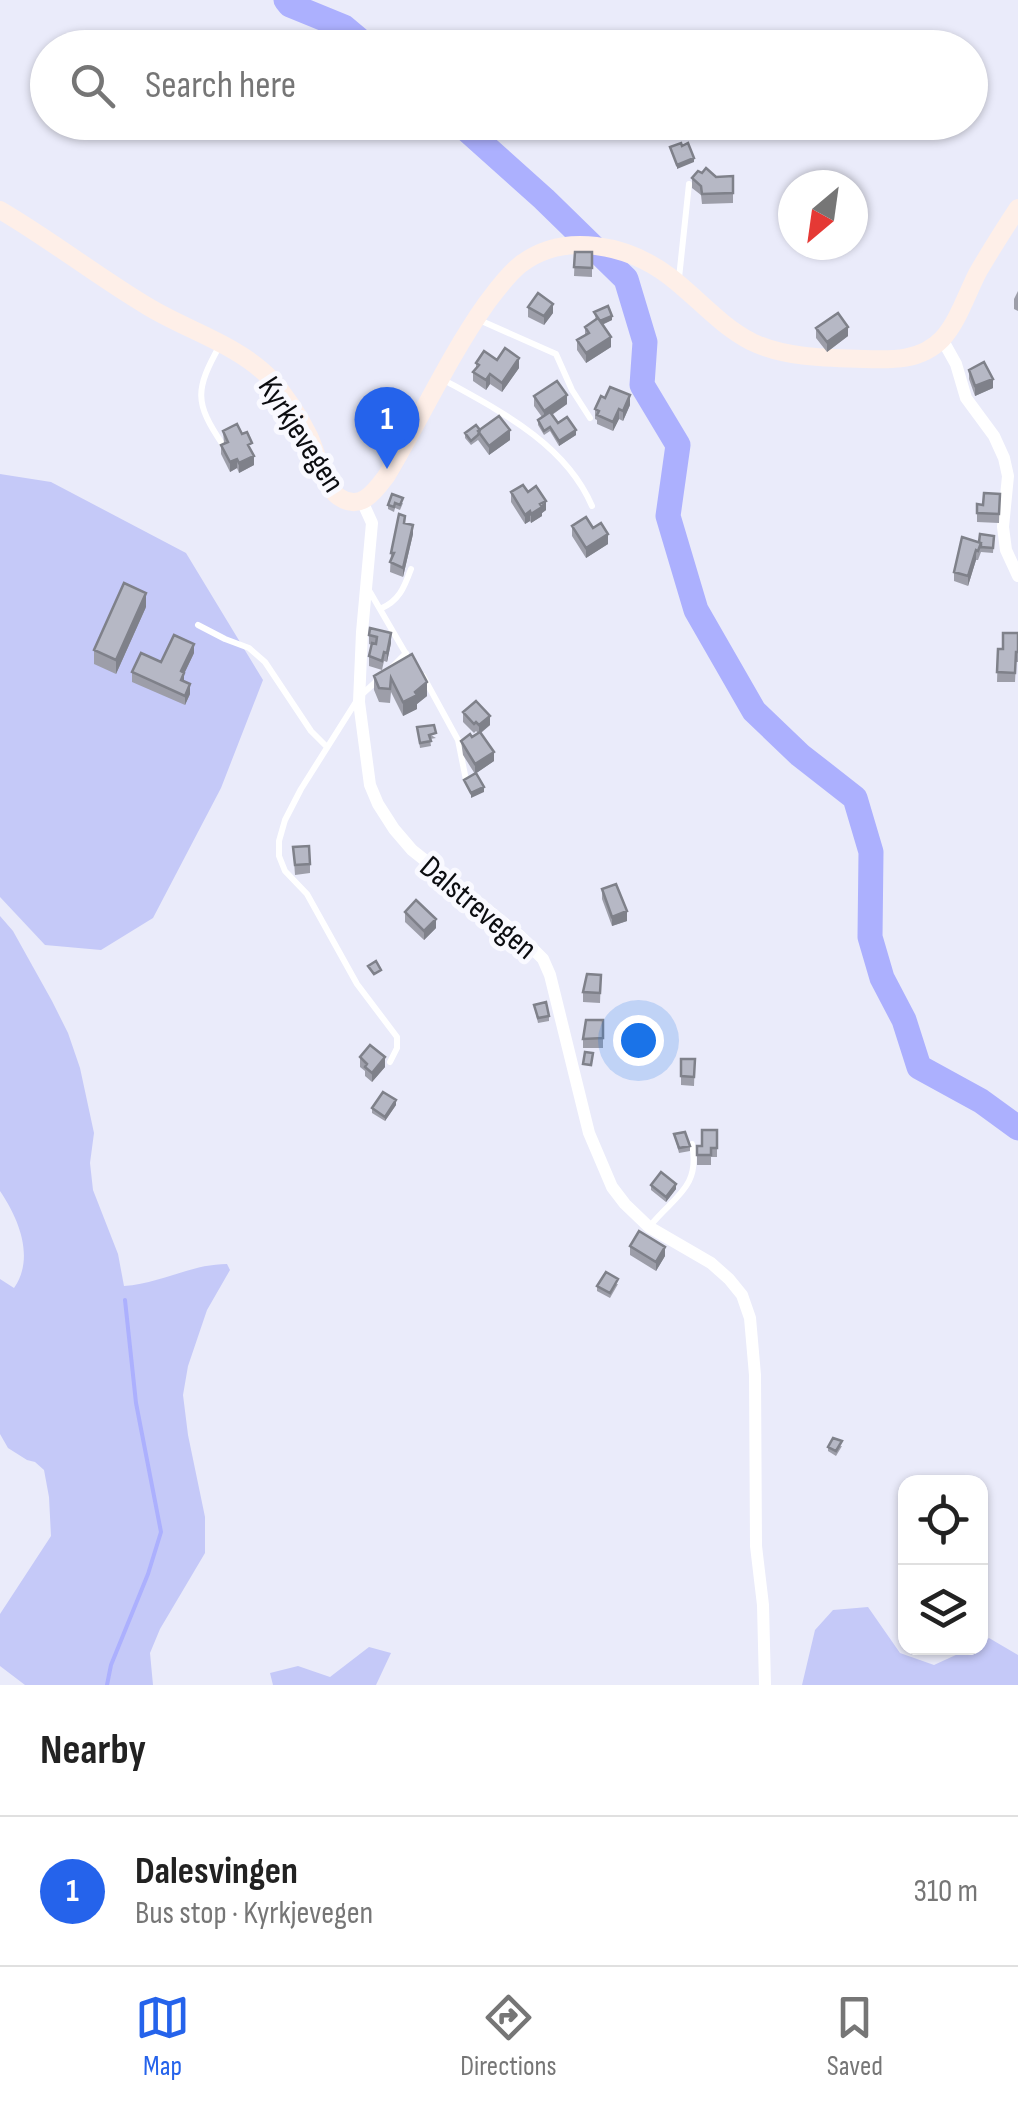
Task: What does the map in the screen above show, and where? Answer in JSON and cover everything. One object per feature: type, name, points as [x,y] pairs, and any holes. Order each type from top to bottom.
[{"type":"main road","points":[[942,339],[1018,208]]},
{"type":"main road","name":"Kyrkjevegen","points":[[0,210],[172,321],[254,364],[292,406],[334,493],[356,503],[372,496],[387,475],[476,318],[517,267],[544,250],[600,246],[632,256],[662,271],[727,328],[757,344],[786,352],[886,360],[909,358],[942,339]]},
{"type":"street","points":[[942,339],[956,364],[966,398],[994,436],[1004,458],[1013,496],[1002,527],[1006,550],[1018,576]]},
{"type":"street","name":"Dalstrevegen","points":[[362,501],[372,524],[359,696],[370,785],[378,804],[412,850],[543,959],[589,1133],[612,1187],[649,1227],[720,1271],[742,1296],[750,1318],[756,1374],[756,1546],[766,1685]]},
{"type":"lane","points":[[678,284],[688,184]]},
{"type":"lane","points":[[476,318],[556,354],[590,418]]},
{"type":"lane","name":"Kyrkjevegen","points":[[220,344],[204,374],[200,392],[202,410],[223,445]]},
{"type":"lane","points":[[441,378],[532,433],[575,477],[592,506]]},
{"type":"lane","points":[[380,609],[398,598],[411,569]]},
{"type":"lane","points":[[367,586],[429,684],[458,740],[466,780]]},
{"type":"lane","points":[[198,625],[249,648],[265,662],[311,732],[326,746]]},
{"type":"lane","points":[[390,1062],[398,1048],[396,1037],[357,984],[308,894],[285,870],[279,856],[279,841],[285,820],[359,696],[406,653]]},
{"type":"lane","points":[[649,1227],[688,1186],[695,1167],[692,1144]]},
{"type":"shaded area","points":[[0,474],[51,482],[186,553],[263,680],[221,788],[153,918],[101,950],[45,945],[0,897]]},
{"type":"shaded area","points":[[0,916],[13,931],[52,1001],[80,1068],[94,1133],[90,1163],[93,1190],[118,1254],[124,1286],[214,1265],[227,1264],[230,1270],[207,1310],[188,1366],[183,1395],[205,1517],[205,1553],[150,1653],[153,1685],[25,1685],[0,1666],[0,1614],[51,1536],[44,1470],[8,1448],[0,1434],[0,1279],[14,1288],[24,1252],[18,1226],[0,1191]]},
{"type":"shaded area","points":[[868,1607],[898,1655],[934,1665],[956,1655],[988,1655],[989,1638],[1018,1655],[1018,1685],[802,1685],[815,1630],[833,1610]]},
{"type":"shaded area","points":[[369,1647],[391,1653],[376,1685],[273,1685],[270,1673],[298,1666],[330,1677]]},
{"type":"building","points":[[688,143],[694,158],[677,165],[670,147]]},
{"type":"building","points":[[706,168],[716,177],[733,176],[733,193],[702,194],[701,186],[692,178]]},
{"type":"building","points":[[575,252],[592,252],[592,268],[574,267]]},
{"type":"building","points":[[538,293],[553,304],[544,316],[528,307]]},
{"type":"building","points":[[608,306],[612,316],[600,321],[594,312]]},
{"type":"building","points":[[838,313],[848,327],[827,342],[816,328]]},
{"type":"building","points":[[598,318],[611,337],[586,353],[577,340],[589,333],[585,327]]},
{"type":"building","points":[[505,348],[519,358],[502,383],[490,374],[486,380],[473,372],[484,351],[497,360]]},
{"type":"building","points":[[984,362],[993,379],[975,386],[969,370]]},
{"type":"building","points":[[557,381],[567,395],[544,411],[534,396]]},
{"type":"building","points":[[610,387],[630,395],[613,422],[597,415],[599,411],[595,409]]},
{"type":"building","points":[[550,412],[558,423],[567,417],[576,430],[559,441],[550,427],[544,431],[538,420]]},
{"type":"building","points":[[499,416],[510,430],[489,446],[478,431]]},
{"type":"building","points":[[237,424],[242,434],[247,432],[254,456],[239,463],[237,459],[230,462],[221,445],[228,442],[223,431]]},
{"type":"building","points":[[476,425],[480,430],[471,441],[465,433]]},
{"type":"building","points":[[523,485],[528,492],[536,486],[546,501],[531,514],[530,511],[525,515],[511,492]]},
{"type":"building","points":[[984,493],[1000,494],[999,514],[977,513],[977,504],[983,505]]},
{"type":"building","points":[[392,494],[403,498],[400,505],[388,505]]},
{"type":"building","points":[[399,514],[405,516],[404,523],[413,525],[403,568],[390,562]]},
{"type":"building","points":[[586,517],[593,528],[601,523],[608,534],[586,548],[572,526]]},
{"type":"building","points":[[980,534],[994,536],[993,548],[981,547]]},
{"type":"building","points":[[962,537],[981,543],[968,576],[954,572]]},
{"type":"building","points":[[124,583],[146,593],[116,660],[94,650]]},
{"type":"building","points":[[370,628],[391,633],[382,661],[369,656],[377,637],[369,635]]},
{"type":"building","points":[[1003,633],[1018,633],[1015,673],[997,672]]},
{"type":"building","points":[[174,635],[194,644],[181,671],[181,680],[190,684],[185,696],[132,672],[141,653],[161,662]]},
{"type":"building","points":[[412,654],[427,682],[415,692],[417,695],[403,702],[391,678],[390,689],[379,688],[374,676]]},
{"type":"building","points":[[476,701],[490,716],[479,725],[463,712]]},
{"type":"building","points":[[434,725],[436,733],[429,735],[431,741],[420,743],[417,727]]},
{"type":"building","points":[[480,732],[494,752],[475,764],[461,741]]},
{"type":"building","points":[[476,773],[484,787],[471,793],[464,780]]},
{"type":"building","points":[[309,846],[310,864],[295,865],[293,847]]},
{"type":"building","points":[[616,884],[627,911],[612,917],[602,889]]},
{"type":"building","points":[[416,900],[436,919],[424,931],[405,912]]},
{"type":"building","points":[[376,961],[381,970],[374,974],[368,966]]},
{"type":"building","points":[[587,974],[601,975],[600,993],[583,992]]},
{"type":"building","points":[[546,1002],[549,1016],[538,1018],[534,1005]]},
{"type":"building","points":[[586,1020],[603,1020],[603,1038],[583,1039]]},
{"type":"building","points":[[370,1045],[385,1057],[372,1073],[360,1057]]},
{"type":"building","points":[[585,1052],[593,1053],[591,1065],[583,1064]]},
{"type":"building","points":[[681,1059],[695,1059],[694,1077],[681,1076]]},
{"type":"building","points":[[383,1092],[396,1100],[385,1117],[372,1108]]},
{"type":"building","points":[[702,1130],[717,1130],[717,1148],[711,1148],[711,1155],[697,1155],[697,1146],[702,1146]]},
{"type":"building","points":[[685,1132],[690,1146],[679,1148],[674,1134]]},
{"type":"building","points":[[661,1172],[676,1184],[666,1197],[651,1185]]},
{"type":"building","points":[[639,1231],[665,1247],[656,1262],[630,1246]]},
{"type":"building","points":[[606,1272],[618,1279],[610,1293],[597,1286]]},
{"type":"building","points":[[833,1438],[842,1441],[836,1451],[828,1447]]},
{"type":"waterway","points":[[286,0],[348,30]]},
{"type":"waterway","points":[[478,140],[626,279],[645,342],[642,385],[678,445],[668,516],[696,610],[754,711],[800,755],[855,798],[871,852],[870,937],[882,978],[904,1020],[919,1067],[981,1101],[1018,1128]]},
{"type":"waterway","points":[[107,1685],[161,1532],[136,1403],[125,1300]]},
{"type":"place","name":"Dalesvingen","points":[[387,469]]}]
